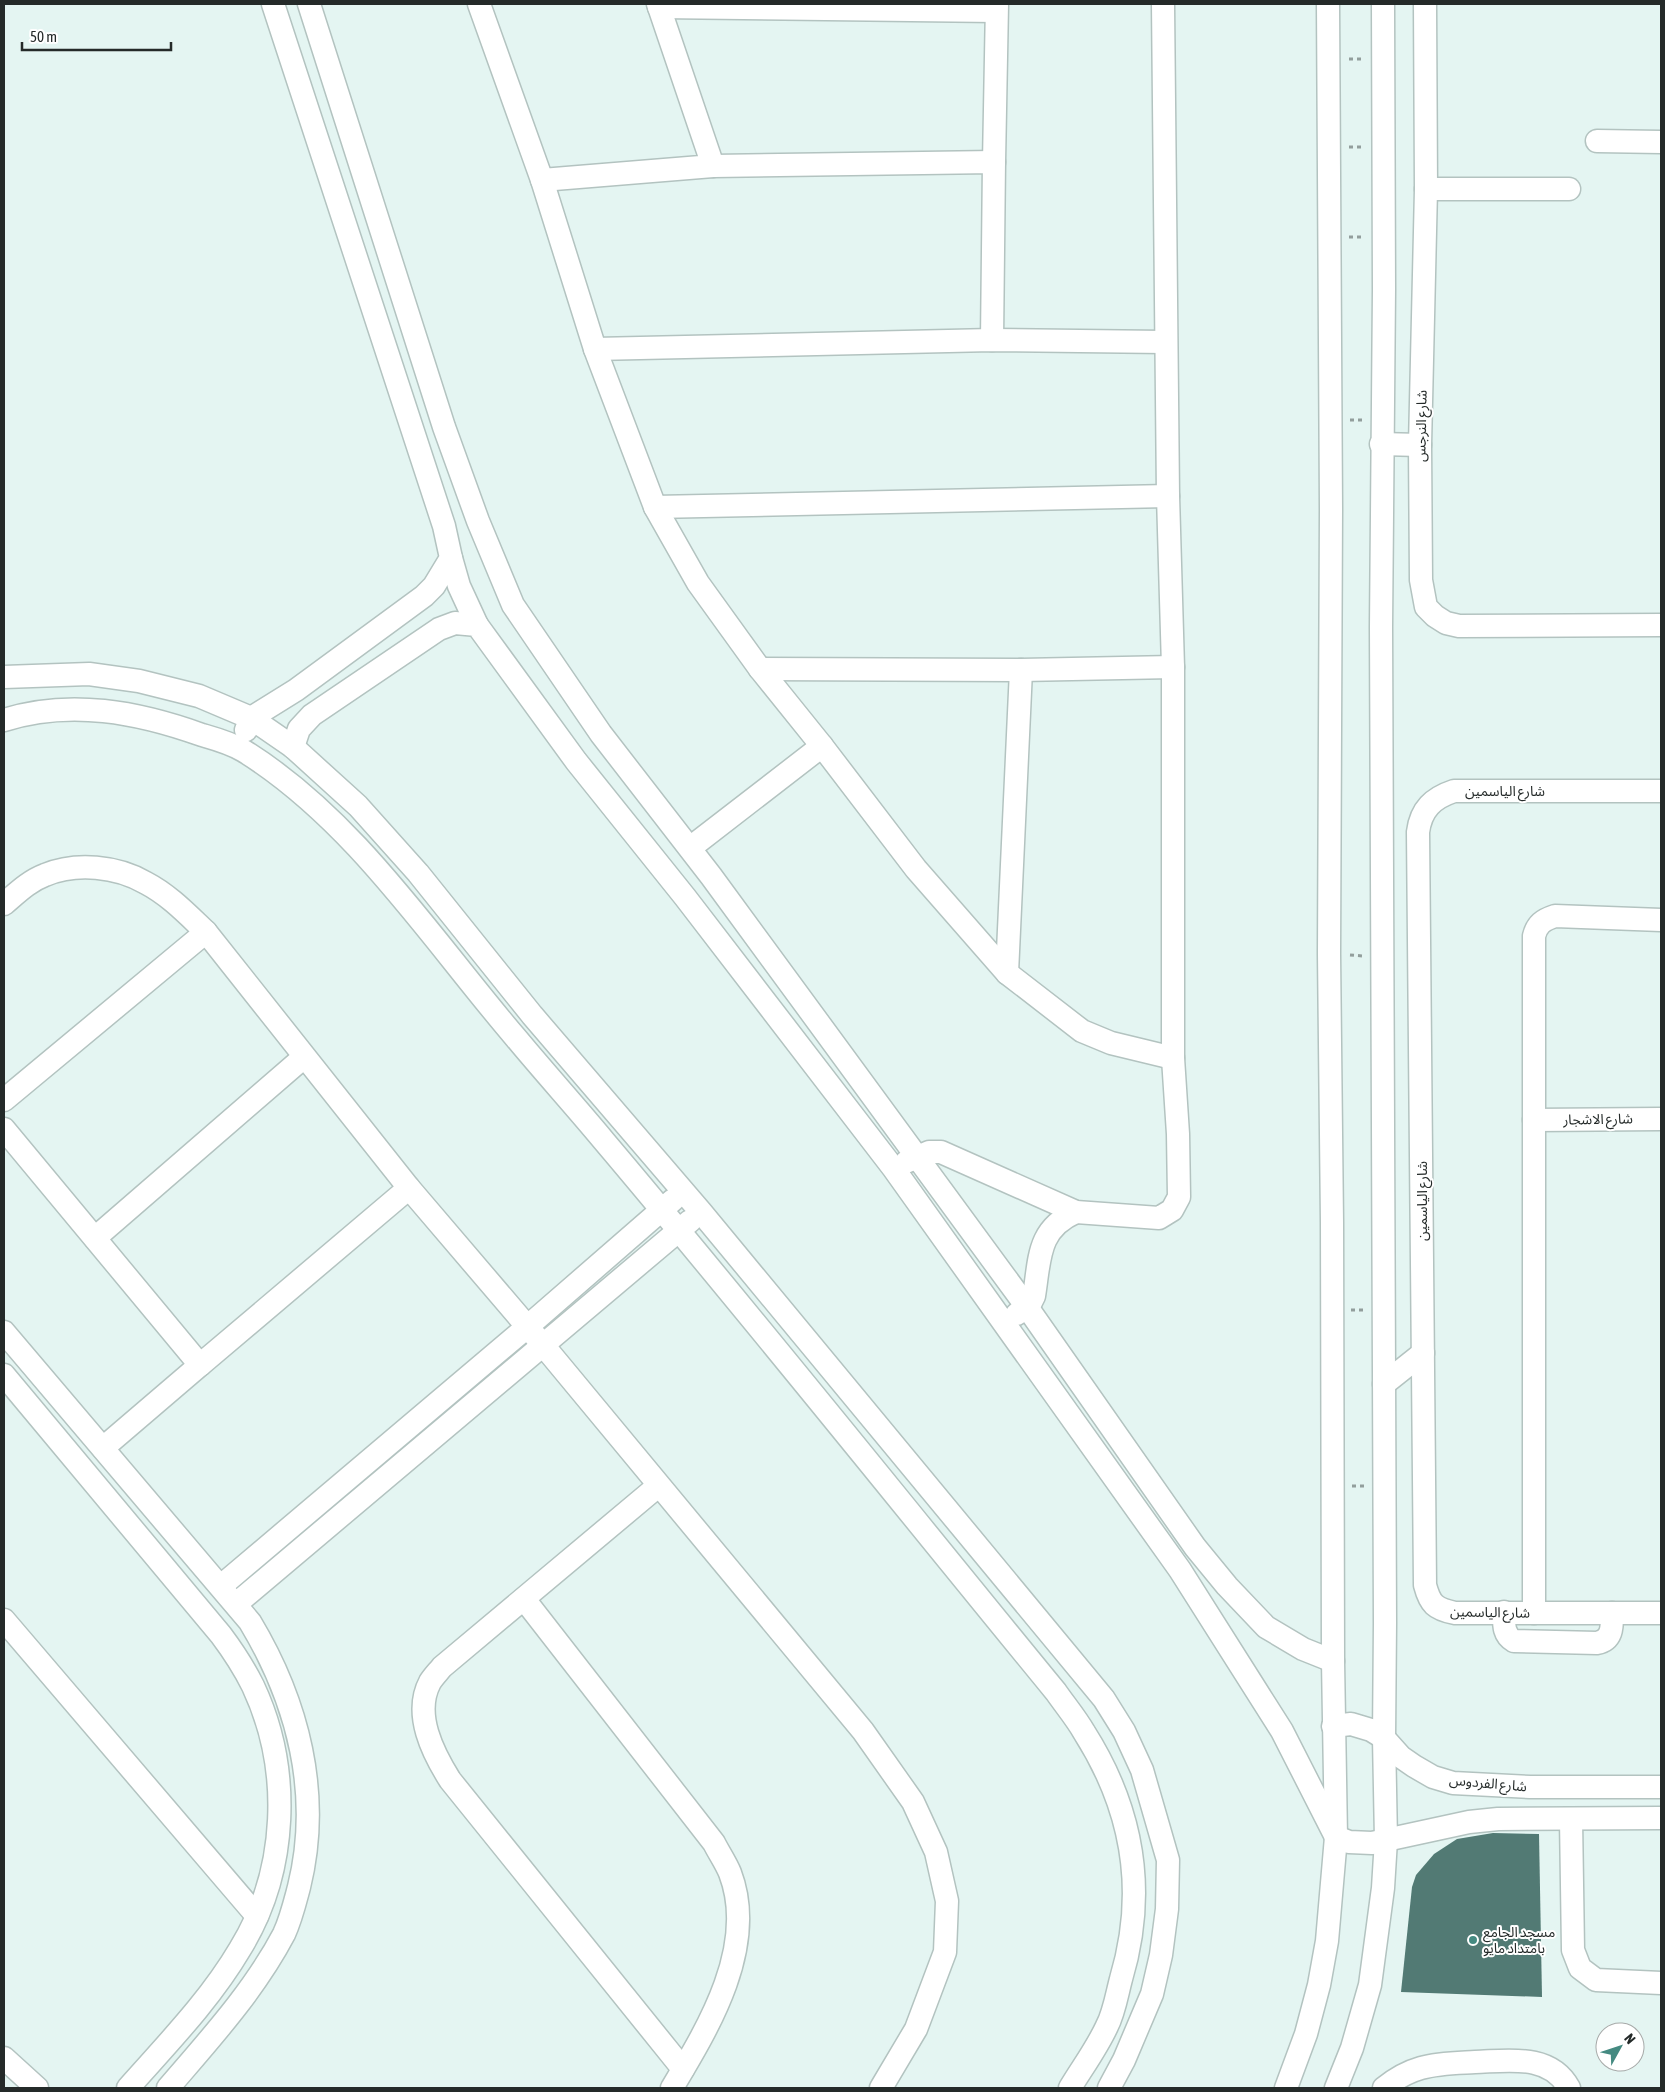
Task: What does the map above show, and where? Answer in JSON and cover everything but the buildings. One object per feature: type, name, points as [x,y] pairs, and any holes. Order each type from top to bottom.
[{"type":"street","points":[[273,4],[444,526],[459,586],[477,625],[576,761],[685,896],[894,1169],[1180,1570],[1282,1731],[1336,1837],[1349,1842],[1360,1843],[1386,1840],[1469,1822],[1498,1819],[1661,1818]]},
{"type":"street","points":[[309,4],[444,427],[478,521],[513,605],[601,734],[712,876],[1027,1306],[1195,1547],[1226,1586],[1266,1627],[1303,1649],[1332,1661]]},
{"type":"street","points":[[479,4],[542,180],[594,349],[656,507],[698,583],[760,669],[822,746],[916,869],[1007,973],[1051,1009],[1082,1030],[1111,1043],[1173,1058]]},
{"type":"street","points":[[894,1169],[917,1156],[929,1152],[941,1152],[1076,1212],[1159,1218],[1167,1214],[1176,1205],[1179,1197],[1178,1134],[1173,1058],[1173,667],[1165,342],[1163,4]]},
{"type":"street","points":[[1286,2088],[1306,2034],[1319,1985],[1326,1942],[1336,1837],[1332,1661],[1332,1310],[1328,954],[1330,420],[1328,4]]},
{"type":"street","points":[[1336,2088],[1352,2048],[1370,1985],[1382,1897],[1386,1840],[1381,890],[1381,444],[1384,236],[1383,4]]},
{"type":"street","name":"شارع النرجس","points":[[1425,4],[1426,189],[1420,445],[1422,589],[1426,607],[1446,623],[1459,626],[1661,625]]},
{"type":"street","points":[[712,166],[659,5],[996,8],[992,340]]},
{"type":"street","points":[[1597,141],[1661,142]]},
{"type":"street","points":[[542,180],[712,166],[994,162]]},
{"type":"street","points":[[1426,189],[1569,189]]},
{"type":"street","points":[[594,349],[992,340],[1165,342]]},
{"type":"street","points":[[1381,444],[1420,445]]},
{"type":"street","points":[[656,507],[1168,496]]},
{"type":"street","points":[[238,747],[251,718],[296,690],[424,596],[434,586],[451,558]]},
{"type":"street","points":[[293,747],[300,729],[312,714],[439,628],[455,623],[477,625]]},
{"type":"street","points":[[760,669],[1021,670],[1173,667]]},
{"type":"street","points":[[1007,973],[1021,670]]},
{"type":"street","points":[[4,677],[89,674],[139,681],[199,696],[251,718],[293,747],[358,806],[418,873],[532,1015],[701,1212],[1104,1699],[1124,1731],[1142,1770],[1168,1860],[1167,1908],[1161,1955],[1152,1994],[1124,2060],[1109,2088]]},
{"type":"street","points":[[4,720],[41,710],[85,708],[131,714],[183,728],[238,747],[276,772],[316,805],[408,906],[514,1036],[662,1210],[1061,1699],[1085,1733],[1107,1774],[1124,1819],[1133,1858],[1135,1903],[1129,1952],[1108,2025],[1070,2088]]},
{"type":"street","points":[[690,848],[822,746]]},
{"type":"street","name":"شارع الياسمين","points":[[1661,792],[1454,791],[1442,795],[1431,802],[1420,821],[1418,832],[1425,1585],[1429,1600],[1440,1610],[1455,1614],[1504,1612],[1661,1613]]},
{"type":"street","points":[[4,904],[26,885],[45,875],[86,867],[114,870],[145,882],[173,901],[206,932],[409,1188],[543,1345],[862,1731],[913,1802],[936,1852],[948,1901],[946,1952],[916,2029],[881,2088]]},
{"type":"street","points":[[685,896],[712,876]]},
{"type":"street","points":[[1381,890],[1420,890]]},
{"type":"street","points":[[1534,1613],[1534,936],[1536,926],[1545,919],[1555,916],[1661,920]]},
{"type":"street","points":[[4,1100],[206,932]]},
{"type":"street","points":[[95,1238],[304,1057]]},
{"type":"street","name":"شارع الاشجار","points":[[1534,1120],[1661,1119]]},
{"type":"street","points":[[4,1129],[200,1365]]},
{"type":"street","points":[[104,1448],[409,1188]]},
{"type":"street","points":[[221,1586],[527,1327],[683,1191]]},
{"type":"street","points":[[236,1604],[701,1212]]},
{"type":"street","points":[[1004,1325],[1027,1306],[1034,1296],[1041,1251],[1045,1238],[1058,1222],[1076,1212]]},
{"type":"street","points":[[4,1332],[250,1622],[278,1675],[295,1720],[304,1759],[308,1796],[307,1841],[302,1872],[285,1931],[248,1992],[168,2088]]},
{"type":"street","points":[[1384,1384],[1423,1353]]},
{"type":"street","points":[[4,1375],[196,1603],[237,1658],[253,1687],[268,1729],[277,1766],[280,1809],[276,1847],[270,1880],[257,1916],[241,1949],[212,1989],[128,2088]]},
{"type":"street","points":[[894,1495],[920,1476]]},
{"type":"street","points":[[658,1486],[442,1667],[430,1682],[425,1696],[424,1717],[436,1758],[450,1780],[683,2069]]},
{"type":"street","points":[[114,1506],[136,1487]]},
{"type":"street","points":[[524,1599],[714,1843],[730,1874],[738,1909],[736,1943],[726,1986],[703,2036],[672,2088]]},
{"type":"street","points":[[1504,1612],[1505,1632],[1514,1641],[1597,1643],[1609,1637],[1612,1627],[1612,1613]]},
{"type":"street","points":[[4,1620],[257,1916]]},
{"type":"street","name":"شارع الفردوس","points":[[1333,1726],[1351,1724],[1362,1726],[1384,1738],[1400,1757],[1414,1766],[1433,1776],[1453,1782],[1530,1787],[1661,1787]]},
{"type":"street","points":[[1570,1819],[1573,1950],[1580,1968],[1596,1980],[1661,1983]]},
{"type":"street","points":[[4,2058],[37,2088]]},
{"type":"street","points":[[1384,2088],[1406,2074],[1437,2064],[1522,2060],[1548,2067],[1558,2074],[1570,2088]]},
{"type":"path","points":[[1328,59],[1383,59]]},
{"type":"path","points":[[1329,147],[1383,148]]},
{"type":"path","points":[[1329,238],[1384,236]]},
{"type":"path","points":[[1330,420],[1382,419]]},
{"type":"path","points":[[1328,954],[1382,956]]},
{"type":"path","points":[[1332,1310],[1383,1310]]},
{"type":"path","points":[[1333,1487],[1384,1485]]},
{"type":"place","name":"مسجد الجامع بامتداد مايو","points":[[1473,1940]]}]
